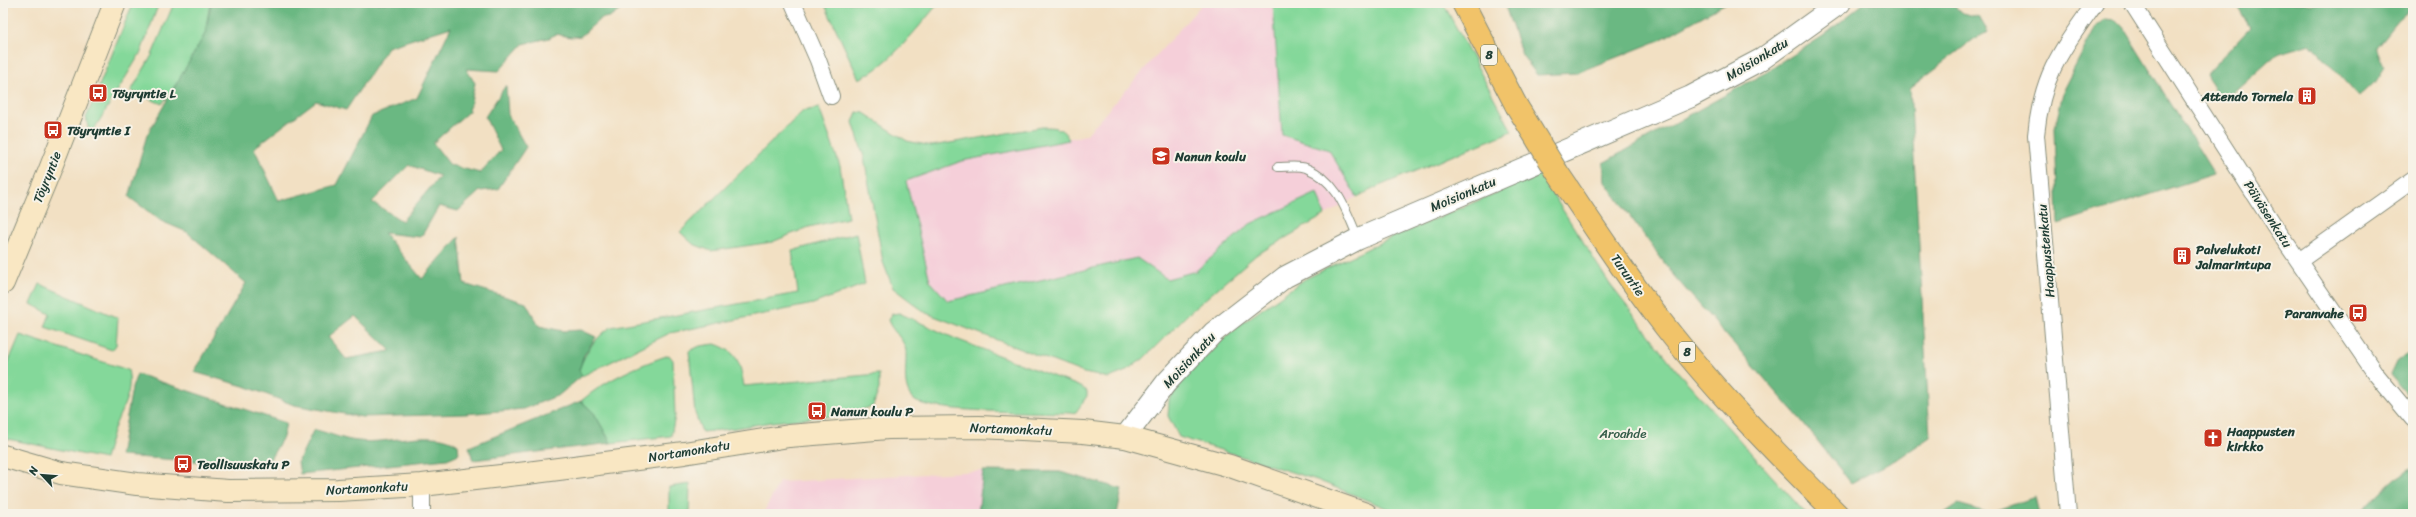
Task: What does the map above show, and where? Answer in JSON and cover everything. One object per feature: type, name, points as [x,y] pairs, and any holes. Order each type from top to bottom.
[{"type":"highway","name":"Turuntie","points":[[1463,3],[1516,105],[1557,172],[1654,313],[1723,395],[1790,468],[1837,514]]},
{"type":"main road","name":"Töyryntie","points":[[3,283],[49,172],[115,3]]},
{"type":"main road","name":"Nortamonkatu","points":[[3,456],[62,473],[137,484],[288,492],[422,485],[684,453],[790,436],[888,428],[979,427],[1083,432],[1125,437],[1230,466],[1366,514]]},
{"type":"street","points":[[793,3],[818,60],[831,96]]},
{"type":"street","name":"Moisionkatu","points":[[1125,437],[1166,383],[1214,332],[1285,277],[1358,239],[1690,97],[1762,60],[1840,3]]},
{"type":"street","name":"Haappustenkatu","points":[[2068,514],[2036,135],[2044,89],[2056,60],[2095,3]]},
{"type":"street","name":"Päiväsenkatu","points":[[2132,3],[2299,261],[2375,373],[2413,419]]},
{"type":"street","points":[[2299,261],[2413,180]]},
{"type":"street","points":[[422,485],[422,514]]},
{"type":"lane","points":[[1278,167],[1305,168],[1330,182],[1345,204],[1358,239]]},
{"type":"shaded area","name":"Nanun koulu","points":[[1203,3],[1273,3],[1282,135],[1329,150],[1357,197],[1325,215],[1317,193],[1250,224],[1196,271],[1167,279],[1137,258],[948,301],[930,281],[906,181],[962,161],[1086,135]]},
{"type":"shaded area","points":[[983,471],[978,514],[763,514],[779,482]]},
{"type":"green space","points":[[133,3],[159,3],[141,52],[90,136],[86,118]]},
{"type":"green space","points":[[174,3],[210,3],[205,34],[183,74],[162,104],[131,91],[152,55]]},
{"type":"green space","points":[[211,3],[630,3],[612,16],[600,19],[581,36],[571,37],[556,34],[549,38],[523,44],[499,71],[466,69],[475,83],[469,111],[433,143],[450,165],[480,173],[501,150],[485,117],[506,85],[508,115],[526,147],[498,189],[480,191],[458,211],[439,206],[421,237],[384,233],[422,279],[459,237],[464,284],[526,303],[539,326],[563,331],[581,330],[596,337],[584,355],[579,370],[582,376],[559,395],[524,409],[465,414],[362,417],[294,405],[247,387],[194,372],[246,283],[187,232],[161,221],[129,197],[147,135],[205,34]],"holes":[[[451,27],[417,98],[372,116],[337,185],[279,201],[254,148],[316,101],[346,110],[388,47]],[[409,165],[440,176],[402,221],[372,202]],[[355,316],[390,351],[346,359],[328,337]]]},
{"type":"green space","points":[[824,3],[939,3],[912,35],[892,55],[871,72],[859,79]]},
{"type":"green space","points":[[1273,3],[1443,3],[1512,131],[1379,186],[1357,197],[1329,150],[1282,135]]},
{"type":"green space","points":[[1504,3],[1726,3],[1660,40],[1577,73],[1537,75],[1522,55]]},
{"type":"green space","points":[[1864,3],[1951,3],[1962,13],[1979,17],[1988,32],[1974,39],[1910,88],[1930,437],[1899,458],[1851,483],[1801,420],[1674,276],[1605,182],[1603,163],[1763,74],[1823,36]]},
{"type":"green space","points":[[2236,3],[2413,3],[2413,7],[2397,21],[2376,47],[2384,67],[2374,83],[2359,97],[2311,44],[2277,54],[2231,95],[2217,94],[2206,75],[2250,28]]},
{"type":"green space","points":[[2105,19],[2116,20],[2123,27],[2214,174],[2058,224],[2055,128],[2064,88],[2096,26]]},
{"type":"green space","points":[[819,108],[840,166],[848,218],[809,227],[772,242],[711,251],[693,244],[680,232],[803,111]]},
{"type":"green space","points":[[857,112],[864,113],[907,141],[932,146],[1042,127],[1051,127],[1061,130],[1069,140],[962,161],[906,181],[930,281],[948,301],[1137,258],[1167,279],[1196,271],[1250,224],[1317,193],[1325,215],[1256,255],[1189,313],[1143,359],[1124,372],[1109,378],[1084,373],[926,313],[893,288],[883,262],[864,157],[853,122]]},
{"type":"green space","name":"Aroahde","points":[[1540,174],[1609,283],[1678,372],[1806,514],[1401,514],[1317,480],[1179,437],[1168,416],[1169,399],[1193,368],[1238,326],[1305,279],[1375,245]]},
{"type":"green space","points":[[856,233],[865,284],[813,304],[670,333],[582,376],[579,370],[588,351],[595,341],[611,327],[798,293],[792,251]]},
{"type":"green space","points":[[40,284],[118,318],[116,345],[112,350],[45,327],[50,314],[31,304]]},
{"type":"green space","points":[[899,313],[956,339],[1081,387],[1087,391],[1087,396],[1076,412],[1071,413],[963,410],[924,404],[914,400],[907,390],[906,384],[905,346],[888,320],[892,314]]},
{"type":"green space","points":[[20,335],[128,370],[128,392],[105,459],[3,438],[3,375]]},
{"type":"green space","points":[[715,344],[723,347],[734,355],[741,371],[744,386],[879,374],[879,389],[873,406],[861,410],[823,417],[772,422],[702,432],[695,413],[689,351],[700,346]]},
{"type":"green space","points":[[2408,354],[2413,357],[2413,401],[2390,375],[2397,360]]},
{"type":"green space","points":[[669,355],[673,360],[675,416],[671,436],[611,443],[594,413],[581,401],[601,386],[623,374]]},
{"type":"green space","points":[[137,374],[286,423],[283,437],[266,466],[120,456],[132,388]]},
{"type":"green space","points":[[581,401],[594,413],[611,443],[473,460],[469,447]]},
{"type":"green space","points":[[316,430],[347,439],[370,442],[436,437],[448,440],[458,445],[459,454],[447,459],[300,474],[298,462],[313,431]]},
{"type":"green space","points":[[2412,468],[2413,514],[2358,514],[2395,479]]},
{"type":"green space","points":[[983,471],[1060,472],[1122,489],[1117,514],[978,514]]},
{"type":"green space","points":[[690,484],[689,514],[669,514],[669,487]]},
{"type":"green space","points":[[2035,497],[2039,514],[1943,514],[1958,504],[1989,513]]},
{"type":"place","name":"Töyryntie L","points":[[98,93]]},
{"type":"place","name":"Attendo Tornela","points":[[2307,96]]},
{"type":"place","name":"Töyryntie I","points":[[53,130]]},
{"type":"place","name":"Nanun koulu","points":[[1161,156]]},
{"type":"place","name":"Palvelukoti Jalmarintupa","points":[[2182,256]]},
{"type":"place","name":"Paranvahe","points":[[2358,313]]},
{"type":"place","name":"Nanun koulu P","points":[[817,411]]},
{"type":"place","name":"Haappusten kirkko","points":[[2213,438]]},
{"type":"place","name":"Teollisuuskatu P","points":[[183,464]]}]
